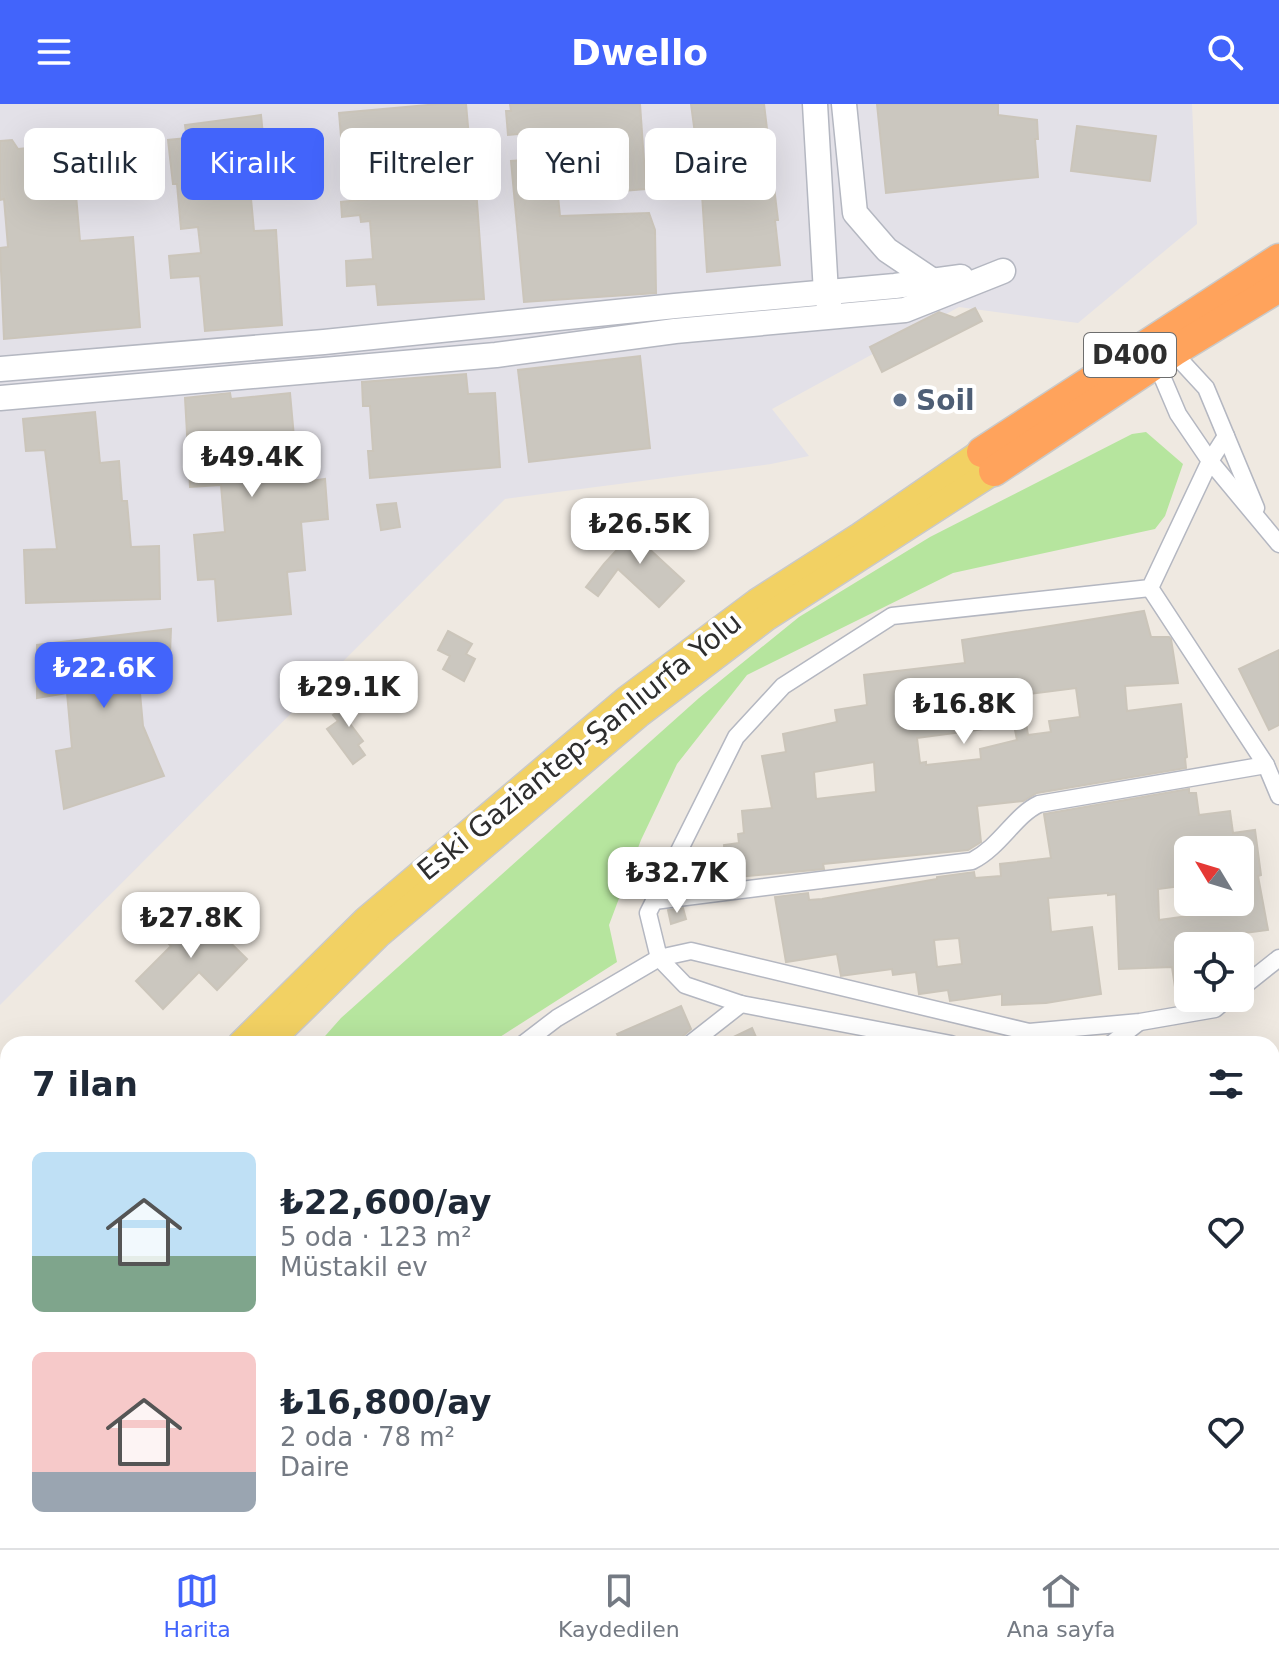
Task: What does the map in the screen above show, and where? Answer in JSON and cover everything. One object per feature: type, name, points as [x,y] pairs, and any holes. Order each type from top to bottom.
[{"type":"highway","name":"D400","points":[[1162,351],[1279,259]]},
{"type":"highway","name":"D400","points":[[988,462],[1162,351],[1279,287]]},
{"type":"main road","name":"Eski Gaziantep-Şanlıurfa Yolu","points":[[249,1036],[366,920],[627,699],[757,602],[860,536],[988,462]]},
{"type":"main road","name":"Eski Gaziantep-Şanlıurfa Yolu","points":[[275,1036],[379,934],[639,714],[767,617],[988,462]]},
{"type":"street","points":[[815,104],[826,293],[833,318]]},
{"type":"street","points":[[844,104],[855,213],[887,250],[933,281]]},
{"type":"street","points":[[0,369],[324,342],[826,293],[1003,271],[905,310],[675,331],[496,355],[0,398]]},
{"type":"street","points":[[1162,351],[1206,388],[1256,507],[1279,527]]},
{"type":"street","points":[[1162,351],[1178,414],[1210,461],[1279,544]]},
{"type":"street","points":[[1150,588],[1210,461],[1226,436]]},
{"type":"street","points":[[1150,588],[1266,765],[1279,796]]},
{"type":"street","points":[[909,1036],[741,1004],[685,985],[659,958],[648,913],[736,737],[783,686],[892,616],[1150,588]]},
{"type":"street","points":[[654,901],[972,861],[987,853],[1029,809],[1039,804],[1266,765]]},
{"type":"street","points":[[533,1036],[557,1018],[659,958],[691,951],[1029,1032],[1140,1022],[1198,1012]]},
{"type":"street","points":[[1254,978],[1279,958]]},
{"type":"street","points":[[700,1036],[741,1004]]},
{"type":"street","points":[[1122,1036],[1140,1022]]},
{"type":"shaded area","points":[[0,104],[1192,104],[1197,224],[1078,323],[959,307],[772,409],[809,456],[771,464],[505,499],[0,1005]]},
{"type":"green space","points":[[1146,432],[1183,464],[1165,516],[1155,529],[953,573],[747,675],[677,764],[641,840],[609,925],[617,962],[501,1036],[325,1036],[341,1018],[699,698],[799,617],[930,537],[1132,434]]},
{"type":"building","points":[[466,104],[468,128],[340,128],[339,113]]},
{"type":"building","points":[[510,104],[640,104],[645,189],[629,190],[629,128],[517,128],[517,134],[508,135],[506,111],[511,111]]},
{"type":"building","points":[[691,104],[764,104],[767,128],[694,128]]},
{"type":"building","points":[[877,104],[998,104],[998,115],[1037,120],[1038,177],[886,193]]},
{"type":"building","points":[[261,115],[262,128],[185,128],[185,125]]},
{"type":"building","points":[[1077,126],[1156,136],[1150,181],[1071,171]]},
{"type":"building","points":[[181,139],[181,200],[251,200],[254,231],[276,230],[282,325],[205,331],[200,276],[171,278],[169,256],[201,253],[198,227],[181,229],[177,184],[173,184],[168,140]]},
{"type":"building","points":[[12,140],[18,149],[24,148],[24,200],[76,200],[80,241],[133,237],[140,327],[4,339],[0,248],[8,247],[4,199],[0,200],[0,141]]},
{"type":"building","points":[[511,161],[517,161],[517,200],[558,200],[560,216],[649,213],[655,230],[656,293],[524,302]]},
{"type":"building","points":[[477,200],[484,299],[378,305],[376,284],[347,286],[346,261],[373,259],[370,221],[361,222],[360,215],[342,217],[341,202]]},
{"type":"building","points":[[702,200],[776,200],[780,265],[707,272]]},
{"type":"building","points":[[975,308],[982,321],[882,372],[870,347],[939,312],[955,318]]},
{"type":"building","points":[[640,356],[650,448],[529,462],[518,370]]},
{"type":"building","points":[[466,374],[468,394],[495,393],[500,467],[370,478],[368,451],[373,451],[370,406],[363,406],[362,382]]},
{"type":"building","points":[[230,393],[231,399],[290,393],[294,437],[307,436],[311,481],[325,479],[328,519],[301,522],[305,570],[287,572],[291,614],[218,621],[215,579],[198,580],[194,535],[225,532],[221,485],[190,487],[185,398]]},
{"type":"building","points":[[95,412],[100,463],[119,461],[122,501],[127,501],[131,547],[159,546],[160,599],[26,603],[24,550],[57,549],[45,450],[26,451],[23,419]]},
{"type":"building","points":[[396,503],[400,527],[381,530],[377,505]]},
{"type":"building","points":[[649,515],[663,528],[646,546],[684,581],[659,607],[618,569],[598,596],[586,587]]},
{"type":"building","points":[[1144,611],[1151,637],[1171,639],[1178,683],[1125,686],[1127,711],[1181,704],[1186,768],[1037,793],[1023,801],[977,806],[981,842],[968,850],[823,864],[824,869],[727,878],[724,845],[739,843],[738,834],[744,833],[742,811],[772,808],[762,756],[786,752],[783,734],[837,722],[835,710],[867,705],[864,675],[965,663],[962,640]],"holes":[[[1076,688],[1080,717],[1049,721],[1051,732],[1028,735],[1021,695]],[[1014,725],[1017,740],[980,749],[981,759],[926,765],[926,762],[920,763],[917,738]],[[874,762],[876,792],[816,799],[814,772]]]},
{"type":"building","points":[[171,629],[169,677],[139,682],[143,726],[164,776],[64,809],[56,751],[72,748],[67,693],[37,698],[37,645]]},
{"type":"building","points":[[448,631],[472,644],[466,654],[475,659],[464,681],[443,669],[450,656],[438,650]]},
{"type":"building","points":[[1279,650],[1279,725],[1269,730],[1239,669]]},
{"type":"building","points":[[370,689],[373,692],[348,721],[363,741],[358,745],[365,755],[353,764],[327,729],[338,721],[333,715]]},
{"type":"building","points":[[1189,789],[1189,793],[1196,793],[1199,815],[1230,811],[1233,833],[1255,830],[1261,875],[1258,876],[1268,930],[1174,932],[1174,980],[1172,967],[1119,969],[1116,894],[1048,898],[1051,932],[1092,927],[1101,994],[1046,1003],[1002,1005],[1002,994],[950,1001],[948,990],[919,994],[916,972],[893,975],[892,969],[841,976],[837,954],[786,962],[775,897],[808,893],[809,900],[822,899],[974,872],[975,878],[1001,876],[1000,864],[1051,858],[1044,814]],"holes":[[[959,938],[962,964],[937,967],[934,940]]]},
{"type":"building","points":[[683,908],[686,919],[671,924],[668,910]]},
{"type":"building","points":[[196,909],[247,959],[217,990],[199,972],[163,1009],[136,981],[171,946],[166,941]]},
{"type":"building","points":[[681,1006],[691,1029],[683,1036],[617,1034]]},
{"type":"building","points":[[752,1028],[756,1036],[736,1036]]},
{"type":"place","name":"Soil","points":[[900,400]]}]
